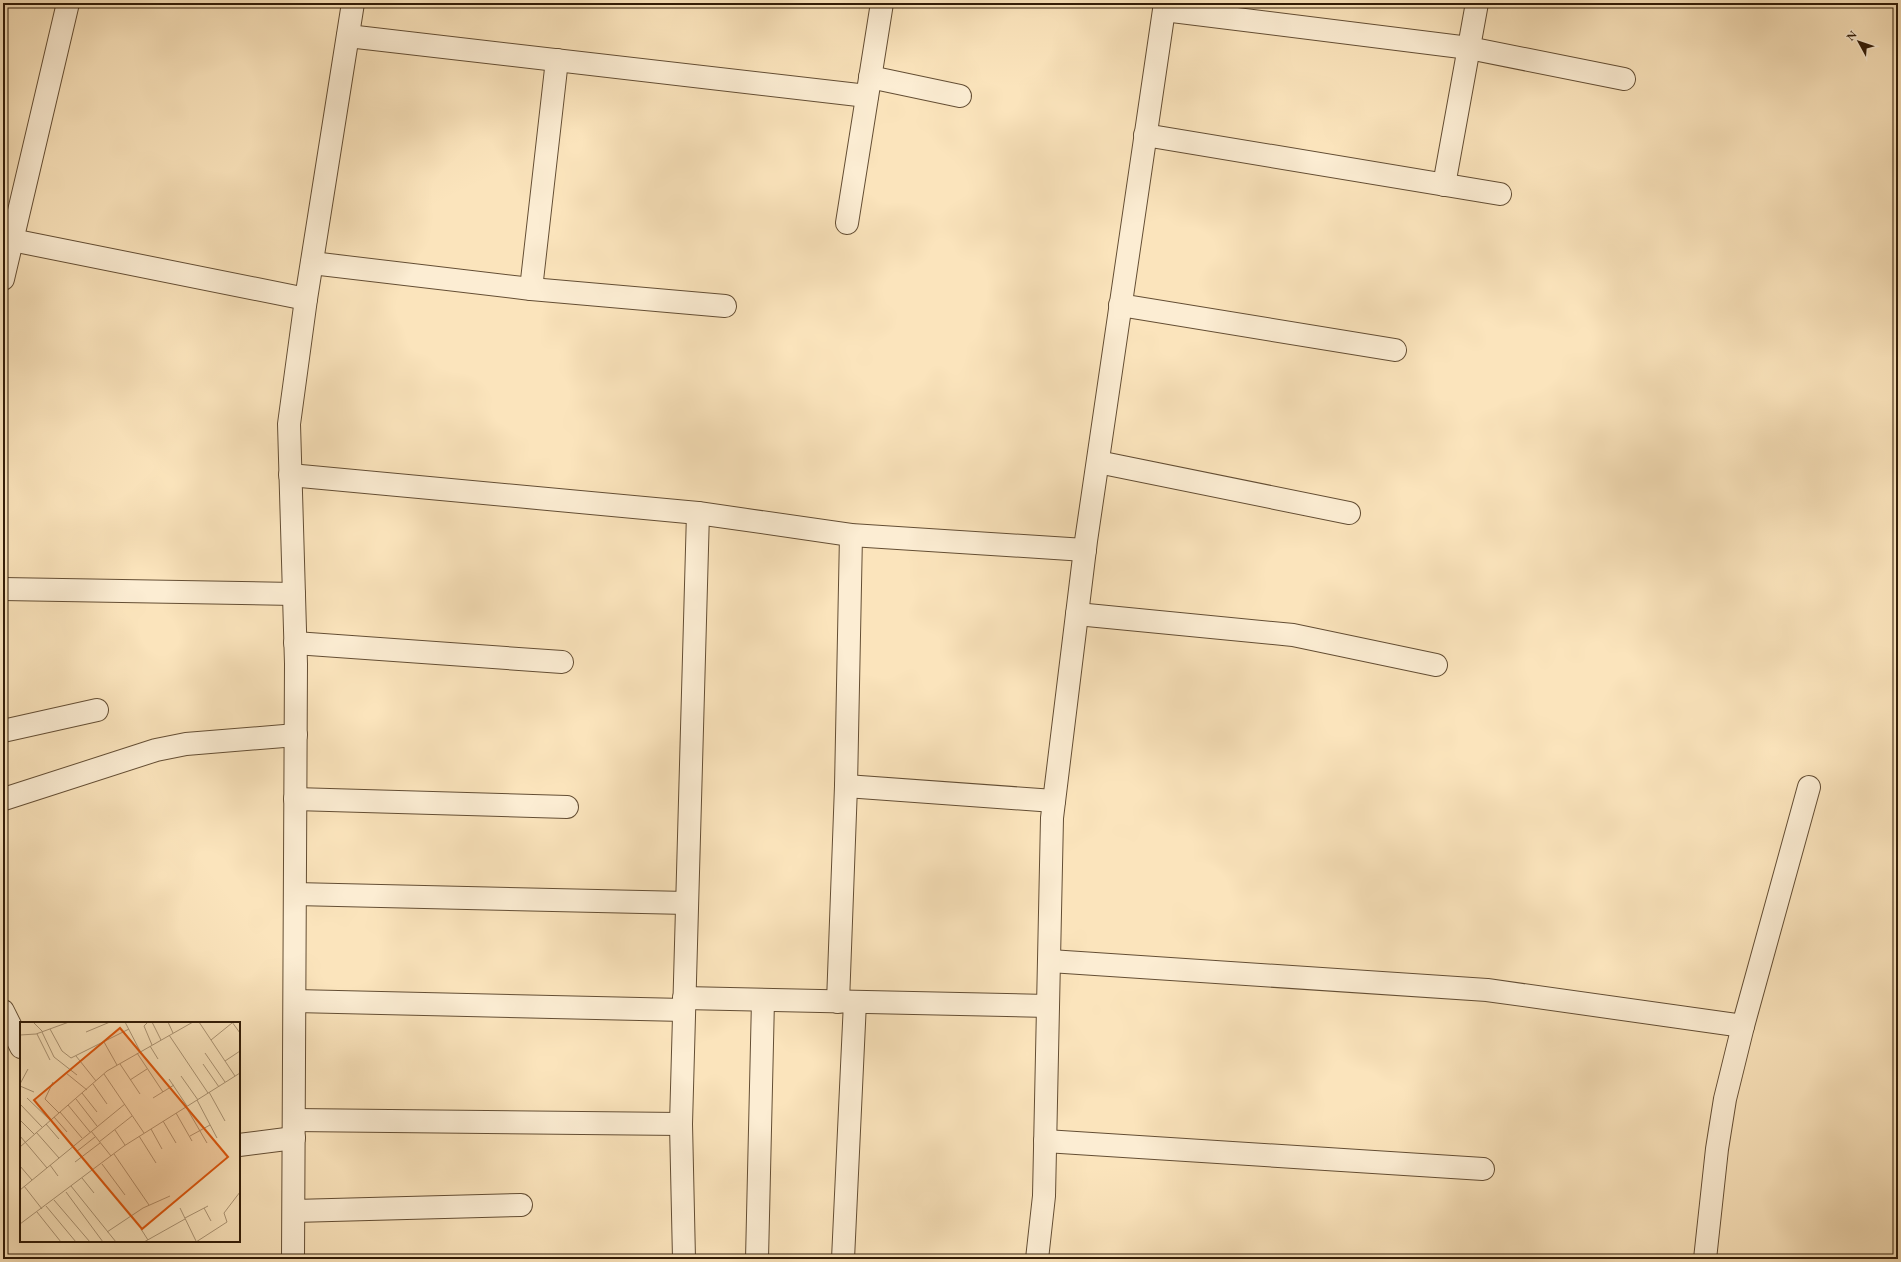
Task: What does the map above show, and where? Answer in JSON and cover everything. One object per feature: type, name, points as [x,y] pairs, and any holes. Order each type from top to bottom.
[{"type":"street","points":[[3,279],[68,3]]},
{"type":"street","points":[[293,1259],[296,735],[289,424],[306,299],[353,3]]},
{"type":"street","points":[[847,223],[882,3]]},
{"type":"street","points":[[1444,185],[1477,3]]},
{"type":"street","points":[[1037,1259],[1044,1196],[1052,818],[1085,550],[1164,7],[1469,48],[1624,79]]},
{"type":"street","points":[[348,36],[557,60],[960,96]]},
{"type":"street","points":[[531,289],[557,60]]},
{"type":"street","points":[[1145,135],[1500,194]]},
{"type":"street","points":[[12,240],[306,299]]},
{"type":"street","points":[[312,263],[531,289],[725,306]]},
{"type":"street","points":[[1120,305],[1395,350]]},
{"type":"street","points":[[1098,462],[1349,513]]},
{"type":"street","points":[[290,475],[698,513],[851,535],[1085,550]]},
{"type":"street","points":[[684,1259],[681,1124],[698,513]]},
{"type":"street","points":[[843,1259],[846,1002],[846,786],[851,535]]},
{"type":"street","points":[[3,589],[294,594]]},
{"type":"street","points":[[1077,614],[1293,635],[1436,665]]},
{"type":"street","points":[[295,644],[562,662]]},
{"type":"street","points":[[3,731],[97,710]]},
{"type":"street","points":[[4,799],[156,750],[186,744],[296,735]]},
{"type":"street","points":[[846,786],[1054,801]]},
{"type":"street","points":[[1705,1259],[1717,1149],[1725,1099],[1743,1026],[1809,787]]},
{"type":"street","points":[[295,799],[567,807]]},
{"type":"street","points":[[295,894],[687,903]]},
{"type":"street","points":[[1050,960],[1487,990],[1743,1026]]},
{"type":"street","points":[[757,1259],[763,1000]]},
{"type":"street","points":[[295,1001],[684,1004],[763,1000],[1048,1006]]},
{"type":"street","points":[[3,1011],[20,1045]]},
{"type":"street","points":[[240,1145],[294,1129],[681,1124]]},
{"type":"street","points":[[1045,1141],[1483,1169]]},
{"type":"street","points":[[294,1211],[520,1205]]}]
